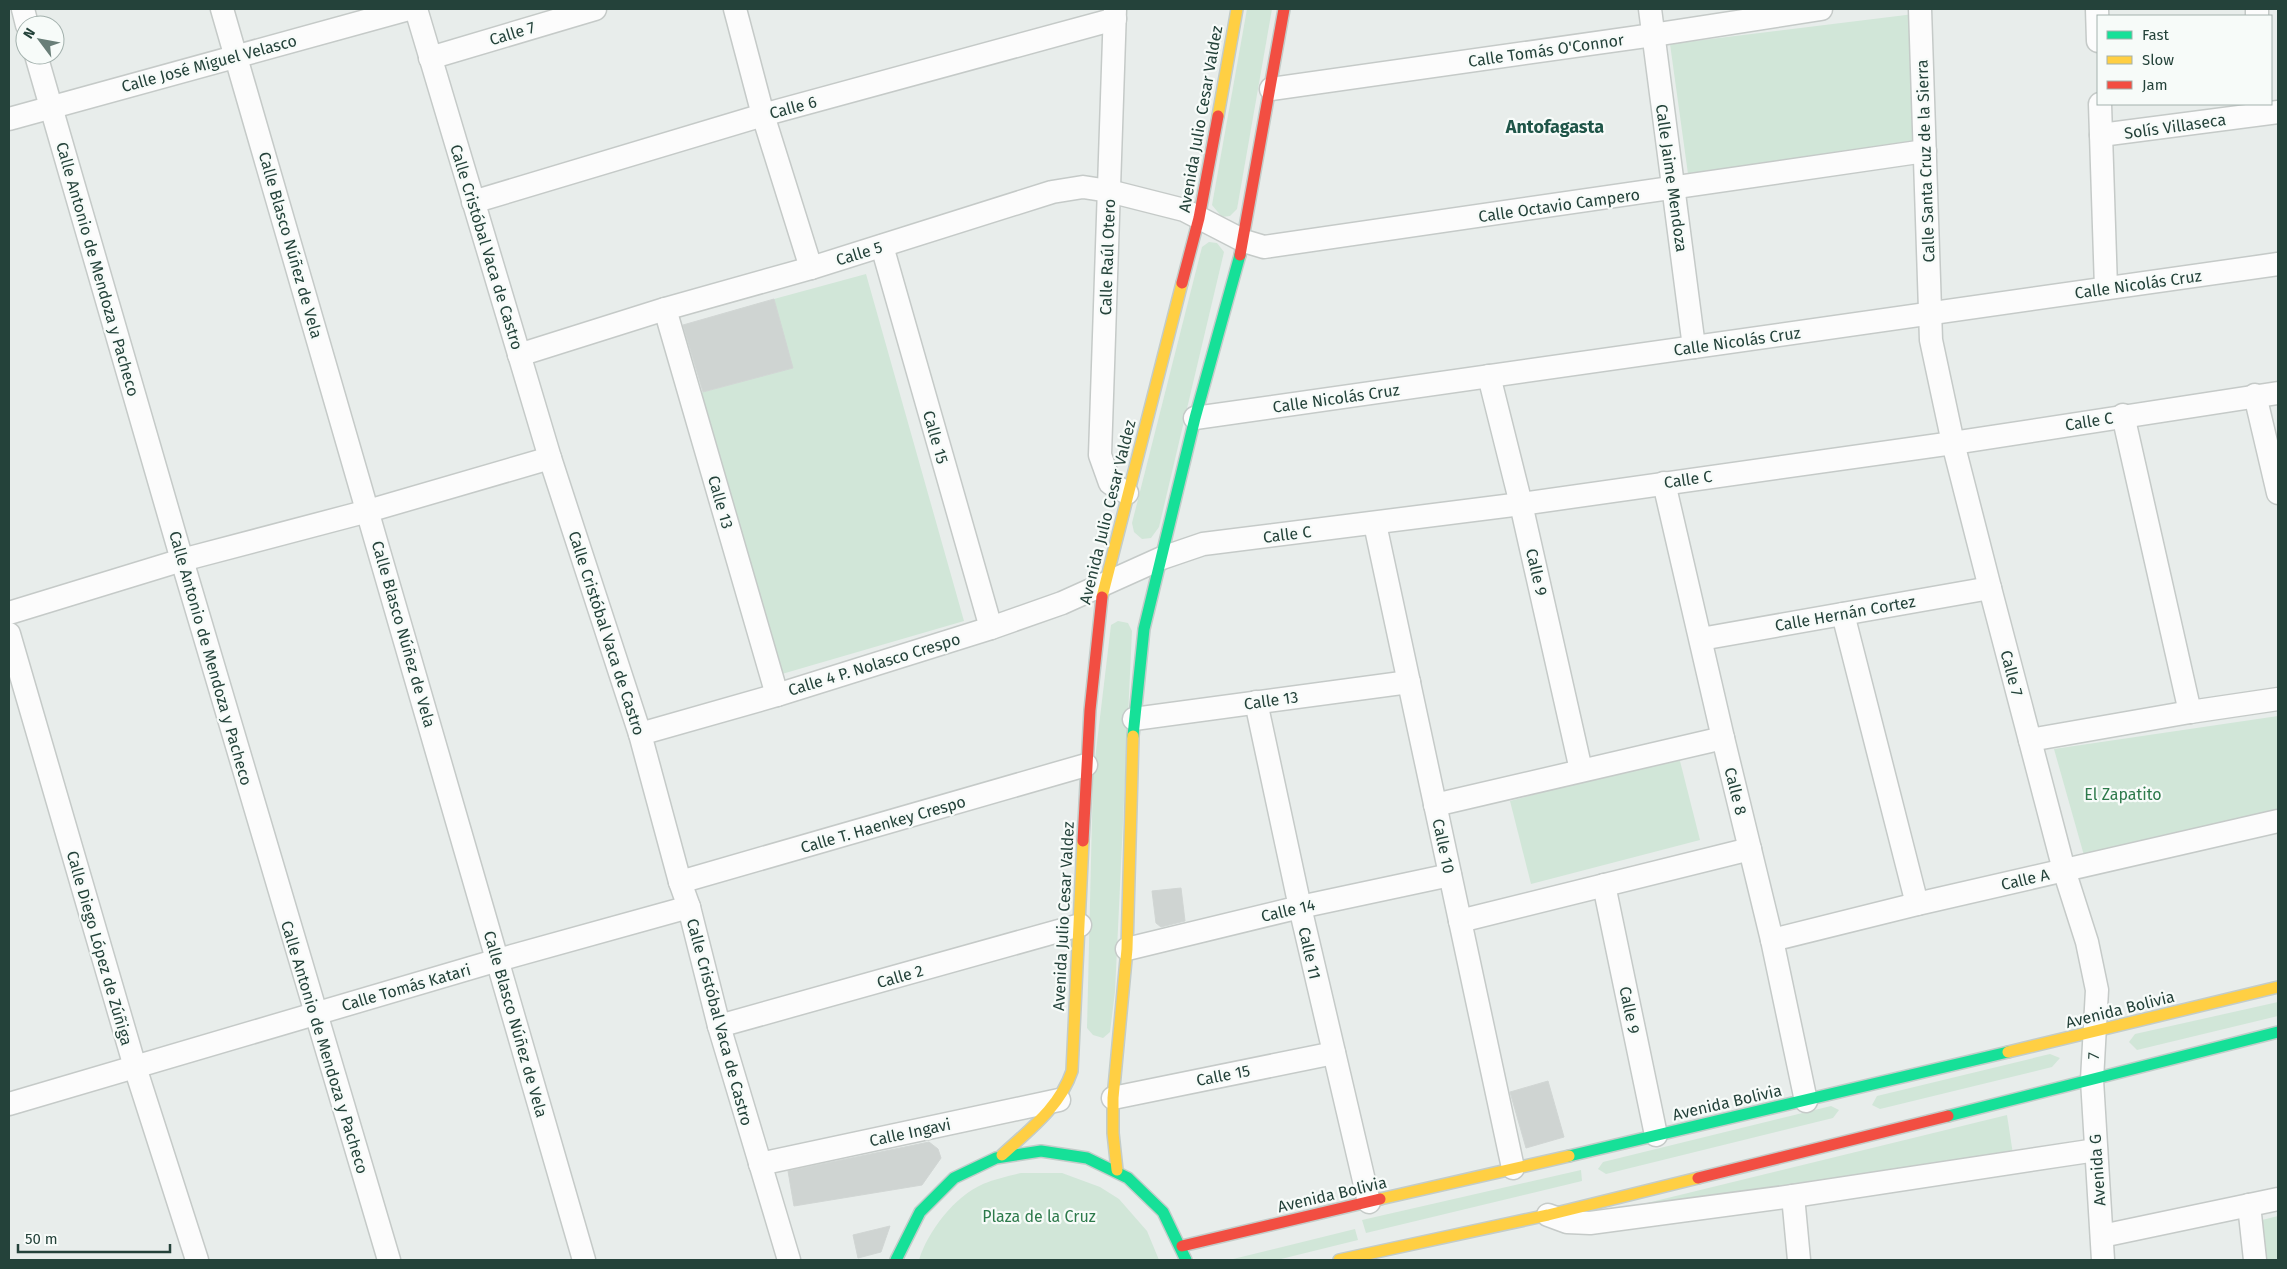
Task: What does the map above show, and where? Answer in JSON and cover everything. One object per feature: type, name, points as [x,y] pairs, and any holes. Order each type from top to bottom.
[{"type":"main road","name":"Avenida Julio Cesar Valdez","points":[[1002,1155],[1059,1100],[1070,1082],[1080,925],[1086,765],[1095,641],[1104,583],[1199,218],[1237,9]]},
{"type":"main road","points":[[1117,1170],[1113,1134],[1113,1098],[1127,949],[1134,719],[1144,629],[1195,418],[1244,241],[1284,9]]},
{"type":"main road","name":"Avenida Bolivia","points":[[1182,1246],[1806,1101],[2278,987]]},
{"type":"main road","points":[[1348,1259],[1548,1215],[2278,1032]]},
{"type":"main road","points":[[896,1260],[911,1225],[924,1206],[941,1188],[960,1174],[1002,1155],[1049,1150],[1073,1153],[1095,1160],[1117,1170],[1137,1184],[1156,1202],[1171,1223],[1182,1246],[1186,1260]]},
{"type":"street","name":"Calle Blasco Núñez de Vela","points":[[222,9],[584,1260]]},
{"type":"street","name":"Calle José Miguel Velasco","points":[[9,119],[409,9]]},
{"type":"street","name":"Calle Cristóbal Vaca de Castro","points":[[416,9],[550,458],[640,734],[680,882],[689,907],[719,1026],[789,1260]]},
{"type":"street","points":[[735,9],[763,115],[811,268]]},
{"type":"street","name":"Calle Jaime Mendoza","points":[[1650,9],[1694,347]]},
{"type":"street","name":"Calle Tomás O'Connor","points":[[1271,89],[1653,35],[1821,9]]},
{"type":"street","name":"Calle Santa Cruz de la Sierra","points":[[1920,9],[1931,313]]},
{"type":"street","name":"Calle 7","points":[[430,58],[585,10]]},
{"type":"street","name":"Calle 6","points":[[473,202],[763,115],[1115,14]]},
{"type":"street","name":"Calle Raúl Otero","points":[[1115,14],[1100,456],[1110,483],[1127,493]]},
{"type":"street","name":"Calle Antonio de Mendoza y Pacheco","points":[[39,65],[182,560],[389,1260]]},
{"type":"street","points":[[2100,105],[2106,288]]},
{"type":"street","name":"Solís Villaseca","points":[[2101,135],[2267,110]]},
{"type":"street","name":"Calle Octavio Campero","points":[[1199,218],[1244,241],[1264,247],[1925,151]]},
{"type":"street","name":"Calle 5","points":[[519,355],[665,309],[811,268],[1052,192],[1084,187],[1109,191],[1184,210],[1199,218]]},
{"type":"street","name":"Calle 15","points":[[882,246],[991,628]]},
{"type":"street","name":"Calle Nicolás Cruz","points":[[1195,418],[2278,264]]},
{"type":"street","name":"Calle 13","points":[[665,309],[776,695]]},
{"type":"street","name":"Calle 7","points":[[1931,313],[1931,340],[1953,443],[2064,870],[2087,942],[2098,990],[2095,1032]]},
{"type":"street","name":"Calle 9","points":[[1489,376],[1522,504],[1581,770]]},
{"type":"street","name":"Calle C","points":[[1104,583],[1162,558],[1203,544],[1375,524],[1522,504],[1953,443],[2278,392]]},
{"type":"street","points":[[2255,395],[2278,493]]},
{"type":"street","points":[[2123,415],[2190,712]]},
{"type":"street","points":[[9,613],[182,560],[368,511],[550,458]]},
{"type":"street","name":"Calle 8","points":[[1664,483],[1772,940],[1806,1101]]},
{"type":"street","name":"Calle 10","points":[[1375,524],[1513,1168]]},
{"type":"street","name":"Calle 4 P. Nolasco Crespo","points":[[640,734],[776,695],[991,628],[1062,603],[1104,583]]},
{"type":"street","name":"Calle Hernán Cortez","points":[[1701,639],[1990,588]]},
{"type":"street","points":[[1843,614],[1917,904]]},
{"type":"street","name":"Calle Diego López de Zúñiga","points":[[9,634],[135,1067],[197,1260]]},
{"type":"street","name":"Calle 13","points":[[1134,719],[1409,682]]},
{"type":"street","points":[[2030,740],[2190,712],[2278,699]]},
{"type":"street","name":"Calle 11","points":[[1256,702],[1300,907],[1368,1202]]},
{"type":"street","points":[[1435,804],[1723,738]]},
{"type":"street","name":"Calle T. Haenkey Crespo","points":[[680,882],[1086,765]]},
{"type":"street","name":"Calle A","points":[[1772,940],[1917,904],[2278,821]]},
{"type":"street","points":[[1460,920],[1750,850]]},
{"type":"street","name":"Calle 14","points":[[1127,949],[1300,907],[1450,875]]},
{"type":"street","name":"Calle 9","points":[[1604,885],[1656,1135]]},
{"type":"street","name":"Calle Tomás Katari","points":[[9,1104],[498,960],[689,907]]},
{"type":"street","name":"Calle 2","points":[[719,1026],[1080,925]]},
{"type":"street","name":"7","points":[[2092,1080],[2095,1032]]},
{"type":"street","name":"Calle 15","points":[[1113,1098],[1334,1053]]},
{"type":"street","name":"Avenida G","points":[[2092,1080],[2103,1260]]},
{"type":"street","name":"Calle Ingavi","points":[[760,1164],[1059,1100]]},
{"type":"street","points":[[1548,1215],[1567,1222],[1590,1223],[1793,1196],[2096,1150]]},
{"type":"street","points":[[1793,1196],[1799,1260]]},
{"type":"street","points":[[2102,1236],[2278,1199]]},
{"type":"street","points":[[2249,1205],[2255,1260]]},
{"type":"green space","points":[[1247,9],[1272,9],[1237,209],[1230,216],[1222,217],[1212,205]]},
{"type":"green space","points":[[1914,14],[1920,143],[1688,174],[1670,44]]},
{"type":"green space","points":[[1209,242],[1217,243],[1224,252],[1159,527],[1151,538],[1142,539],[1134,532],[1132,523],[1202,247]]},
{"type":"green space","points":[[866,274],[964,621],[775,676],[696,394],[792,368],[774,299]]},
{"type":"green space","points":[[1118,621],[1128,623],[1132,631],[1115,992],[1110,1032],[1103,1038],[1093,1035],[1087,1028],[1093,776],[1111,625]]},
{"type":"green space","name":"El Zapatito","points":[[2278,716],[2278,811],[2085,859],[2054,749]]},
{"type":"green space","points":[[1679,757],[1700,840],[1531,884],[1510,801]]},
{"type":"green space","points":[[2278,1002],[2278,1016],[2137,1050],[2129,1042],[2135,1034]]},
{"type":"green space","points":[[2050,1054],[2060,1058],[2052,1067],[1880,1109],[1872,1105],[1877,1096]]},
{"type":"green space","points":[[1831,1106],[1839,1110],[1833,1118],[1606,1174],[1598,1169],[1603,1162]]},
{"type":"green space","points":[[2007,1115],[2013,1154],[1598,1215]]},
{"type":"green space","points":[[1581,1170],[1582,1181],[1366,1233],[1362,1220]]},
{"type":"green space","name":"Plaza de la Cruz","points":[[1021,1173],[1062,1173],[1100,1187],[1119,1199],[1147,1231],[1159,1260],[919,1260],[936,1227],[952,1206],[962,1197],[983,1184]]},
{"type":"green space","points":[[2278,1216],[2278,1260],[2263,1260],[2258,1221]]},
{"type":"green space","points":[[1355,1229],[1358,1240],[1277,1260],[1229,1260]]},
{"type":"building","points":[[774,299],[793,368],[703,392],[683,325]]},
{"type":"building","points":[[1181,888],[1185,921],[1161,927],[1156,923],[1152,891]]},
{"type":"building","points":[[1548,1081],[1564,1137],[1526,1148],[1510,1092]]},
{"type":"building","points":[[929,1142],[938,1149],[941,1158],[922,1185],[794,1206],[788,1171]]},
{"type":"building","points":[[890,1226],[881,1252],[858,1258],[853,1235]]},
{"type":"traffic: fast","points":[[1133,736],[1144,629],[1195,418],[1240,255]]},
{"type":"traffic: fast","points":[[1948,1116],[2278,1032]]},
{"type":"traffic: fast","points":[[1569,1156],[2008,1052]]},
{"type":"traffic: fast","points":[[896,1260],[920,1212],[954,1178],[996,1158],[1041,1151],[1087,1158],[1128,1178],[1163,1212],[1186,1260]]},
{"type":"traffic: slow","points":[[1218,116],[1237,9]]},
{"type":"traffic: slow","points":[[1102,597],[1182,283]]},
{"type":"traffic: slow","points":[[1117,1170],[1113,1133],[1113,1098],[1127,949],[1133,736]]},
{"type":"traffic: slow","points":[[1002,1155],[1052,1107],[1067,1084],[1072,1071],[1083,841]]},
{"type":"traffic: slow","points":[[2008,1052],[2278,987]]},
{"type":"traffic: slow","points":[[1380,1199],[1569,1156]]},
{"type":"traffic: slow","points":[[1339,1260],[1548,1215],[1698,1178]]},
{"type":"traffic: jam","points":[[1240,255],[1284,9]]},
{"type":"traffic: jam","points":[[1182,283],[1199,218],[1218,116]]},
{"type":"traffic: jam","points":[[1083,841],[1090,710],[1102,597]]},
{"type":"traffic: jam","points":[[1698,1178],[1948,1116]]},
{"type":"traffic: jam","points":[[1182,1246],[1380,1199]]},
{"type":"district","name":"Antofagasta","points":[[1555,127]]}]
